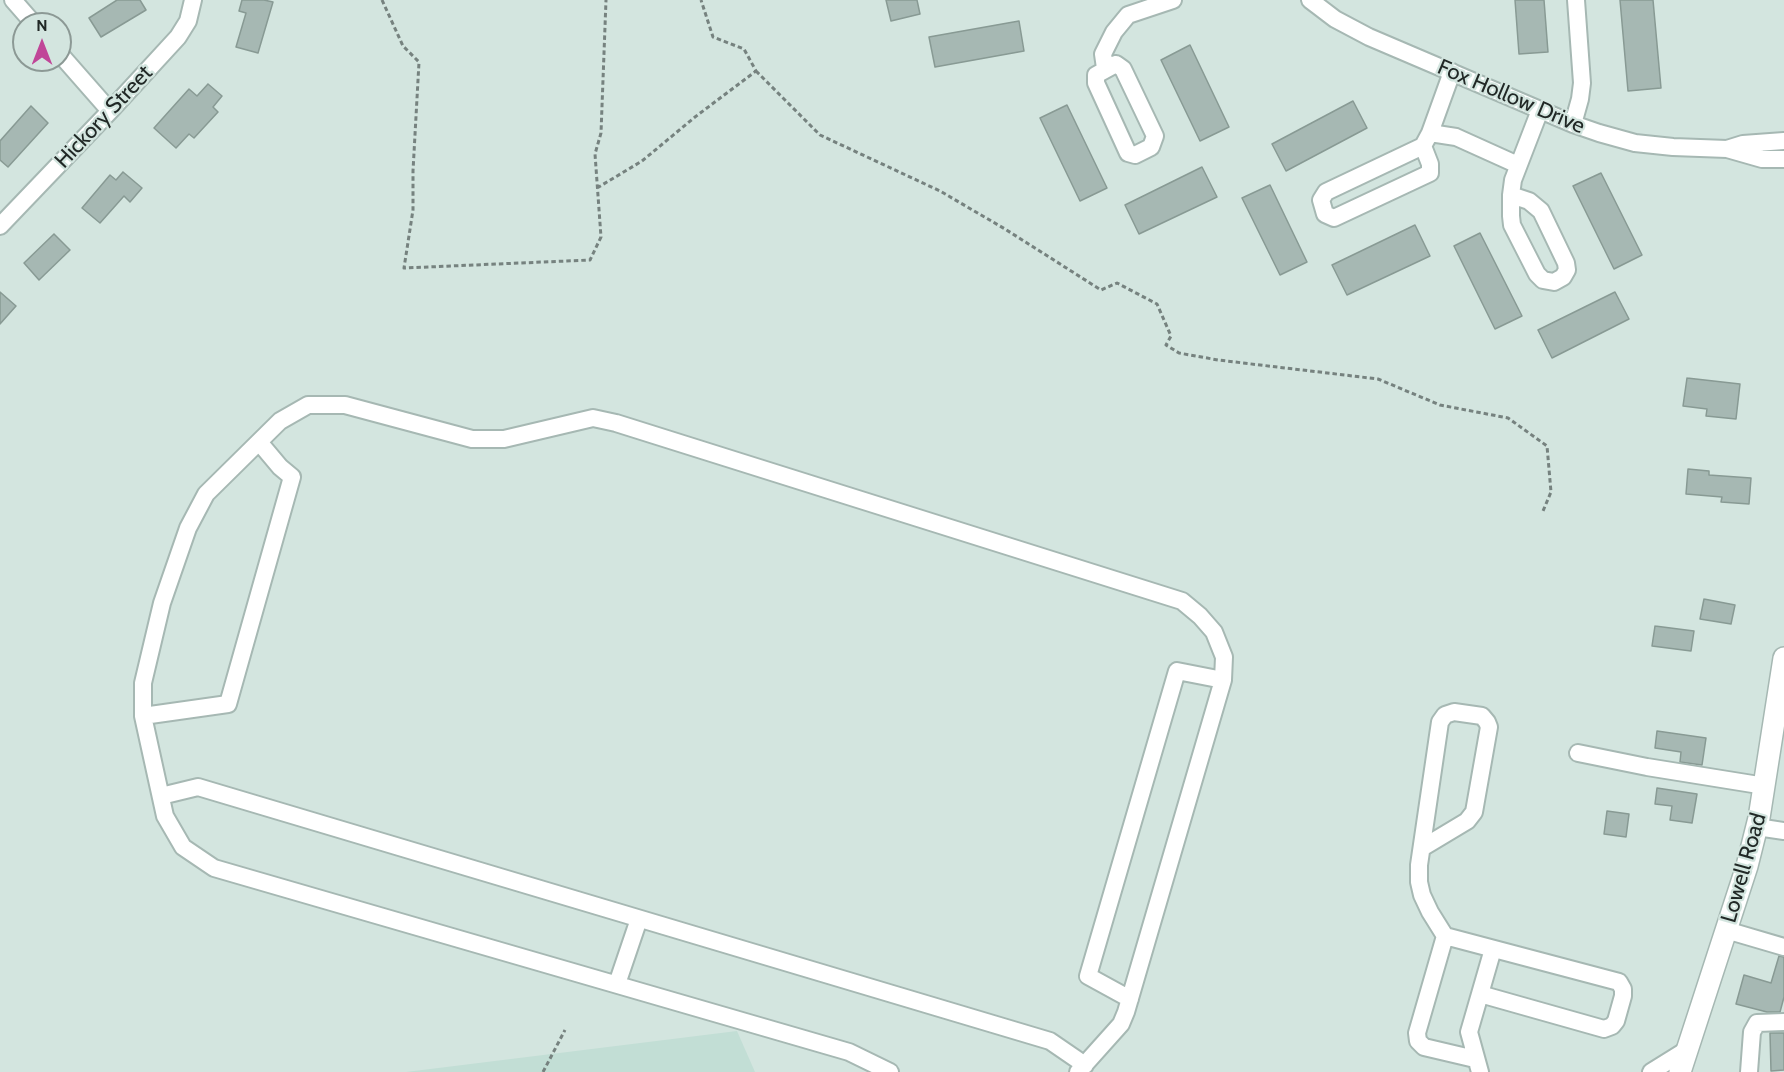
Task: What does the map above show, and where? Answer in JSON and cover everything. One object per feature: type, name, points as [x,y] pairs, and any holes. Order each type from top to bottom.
[{"type":"main road","name":"Lowell Road","points":[[1680,1072],[1757,827],[1779,726],[1784,658]]},
{"type":"street","points":[[13,0],[24,12]]},
{"type":"street","name":"Hickory Street","points":[[0,226],[178,37],[189,21],[193,0]]},
{"type":"street","points":[[1106,68],[1103,54],[1114,32],[1128,15],[1173,0]]},
{"type":"street","points":[[1573,124],[1582,83],[1576,0]]},
{"type":"street","name":"Fox Hollow Drive","points":[[1312,1],[1335,19],[1369,37],[1573,124],[1635,143],[1727,149],[1762,159],[1784,159]]},
{"type":"street","points":[[1116,64],[1123,69],[1155,136],[1151,147],[1135,155],[1128,153],[1096,83],[1096,75],[1106,68],[1116,64]]},
{"type":"street","points":[[72,68],[110,111]]},
{"type":"street","points":[[1452,72],[1427,140],[1430,173],[1334,218],[1325,214],[1321,200],[1326,192],[1427,140],[1456,137],[1518,165]]},
{"type":"street","points":[[1511,195],[1529,201],[1541,211],[1566,263],[1567,270],[1563,277],[1554,282],[1543,280],[1537,274],[1512,225],[1510,216],[1511,195],[1518,165],[1540,110]]},
{"type":"street","name":"Fox Hollow Drive","points":[[1727,149],[1743,144],[1784,141]]},
{"type":"street","points":[[161,796],[198,788],[639,918],[1050,1041],[1082,1069],[1121,1024],[1223,680],[1224,657],[1214,632],[1200,615],[1182,601],[616,423],[592,418],[504,439],[472,439],[345,405],[308,405],[280,421],[206,494],[188,528],[162,603],[144,683],[143,716],[165,816],[183,847],[214,868],[849,1052],[890,1072]]},
{"type":"street","points":[[143,716],[228,704],[292,477],[280,467],[259,442]]},
{"type":"street","points":[[1130,999],[1088,976],[1177,670],[1223,680]]},
{"type":"street","points":[[1422,849],[1467,821],[1474,812],[1489,727],[1482,716],[1454,712],[1446,715],[1440,722],[1422,849],[1419,882],[1422,895],[1446,936],[1619,982],[1623,989],[1623,996],[1616,1021],[1604,1029],[1480,994]]},
{"type":"street","points":[[1578,753],[1765,786]]},
{"type":"street","points":[[1757,827],[1784,831]]},
{"type":"street","points":[[617,984],[639,918]]},
{"type":"street","points":[[1726,930],[1784,947]]},
{"type":"street","points":[[1446,936],[1417,1033],[1418,1041],[1424,1047],[1477,1065]]},
{"type":"street","points":[[1477,1065],[1469,1032],[1493,949]]},
{"type":"street","points":[[1749,1072],[1752,1032],[1756,1023],[1784,1022]]},
{"type":"street","points":[[1651,1072],[1689,1049]]},
{"type":"path","points":[[382,0],[403,46],[419,62],[413,210],[404,268],[590,260],[601,237],[595,154],[601,133],[606,0]]},
{"type":"path","points":[[701,0],[713,37],[744,49],[756,71],[820,135],[940,191],[1101,290],[1117,283],[1158,304],[1171,336],[1166,345],[1179,353],[1218,360],[1378,379],[1440,405],[1508,418],[1547,446],[1551,492],[1543,511]]},
{"type":"path","points":[[597,188],[642,161],[756,71]]},
{"type":"path","points":[[543,1072],[565,1030]]},
{"type":"shaded area","points":[[737,1031],[755,1072],[406,1072]]},
{"type":"building","points":[[117,0],[140,0],[146,10],[101,37],[89,18]]},
{"type":"building","points":[[242,0],[273,2],[258,53],[236,47],[246,13],[239,11]]},
{"type":"building","points":[[886,0],[917,0],[920,14],[891,21]]},
{"type":"building","points":[[1515,0],[1544,0],[1548,52],[1519,54]]},
{"type":"building","points":[[1620,0],[1653,0],[1661,88],[1628,91]]},
{"type":"building","points":[[1019,21],[1024,51],[935,67],[929,37]]},
{"type":"building","points":[[1190,45],[1229,127],[1200,141],[1161,60]]},
{"type":"building","points":[[208,84],[222,96],[213,107],[218,112],[194,138],[189,134],[176,148],[154,128],[189,89],[197,96]]},
{"type":"building","points":[[1353,101],[1367,128],[1286,171],[1272,144]]},
{"type":"building","points":[[1067,105],[1107,188],[1080,201],[1040,118]]},
{"type":"building","points":[[31,106],[48,123],[8,167],[0,160],[0,141]]},
{"type":"building","points":[[1202,167],[1217,197],[1139,234],[1125,205]]},
{"type":"building","points":[[123,172],[142,188],[130,202],[124,196],[100,223],[82,208],[110,175],[116,180]]},
{"type":"building","points":[[1601,173],[1642,255],[1614,269],[1573,186]]},
{"type":"building","points":[[1270,185],[1307,262],[1280,275],[1242,198]]},
{"type":"building","points":[[1415,225],[1430,256],[1347,295],[1332,265]]},
{"type":"building","points":[[1480,233],[1522,316],[1495,329],[1454,246]]},
{"type":"building","points":[[54,234],[70,250],[39,280],[24,263]]},
{"type":"building","points":[[0,292],[16,306],[0,324]]},
{"type":"building","points":[[1615,292],[1629,319],[1552,358],[1538,330]]},
{"type":"building","points":[[1687,378],[1740,384],[1736,419],[1706,416],[1707,409],[1683,406]]},
{"type":"building","points":[[1688,469],[1709,471],[1709,475],[1751,478],[1749,504],[1721,502],[1722,497],[1686,494]]},
{"type":"building","points":[[1704,599],[1735,605],[1731,624],[1700,619]]},
{"type":"building","points":[[1655,626],[1694,631],[1691,651],[1652,646]]},
{"type":"building","points":[[1657,731],[1706,738],[1702,765],[1680,762],[1681,752],[1655,748]]},
{"type":"building","points":[[1657,788],[1697,794],[1692,823],[1670,820],[1672,806],[1655,804]]},
{"type":"building","points":[[1607,811],[1629,814],[1626,837],[1604,834]]},
{"type":"building","points":[[1779,956],[1784,957],[1784,997],[1780,1012],[1767,1012],[1736,1004],[1744,975],[1771,983]]},
{"type":"building","points":[[1770,1033],[1784,1033],[1784,1070],[1771,1071]]}]
